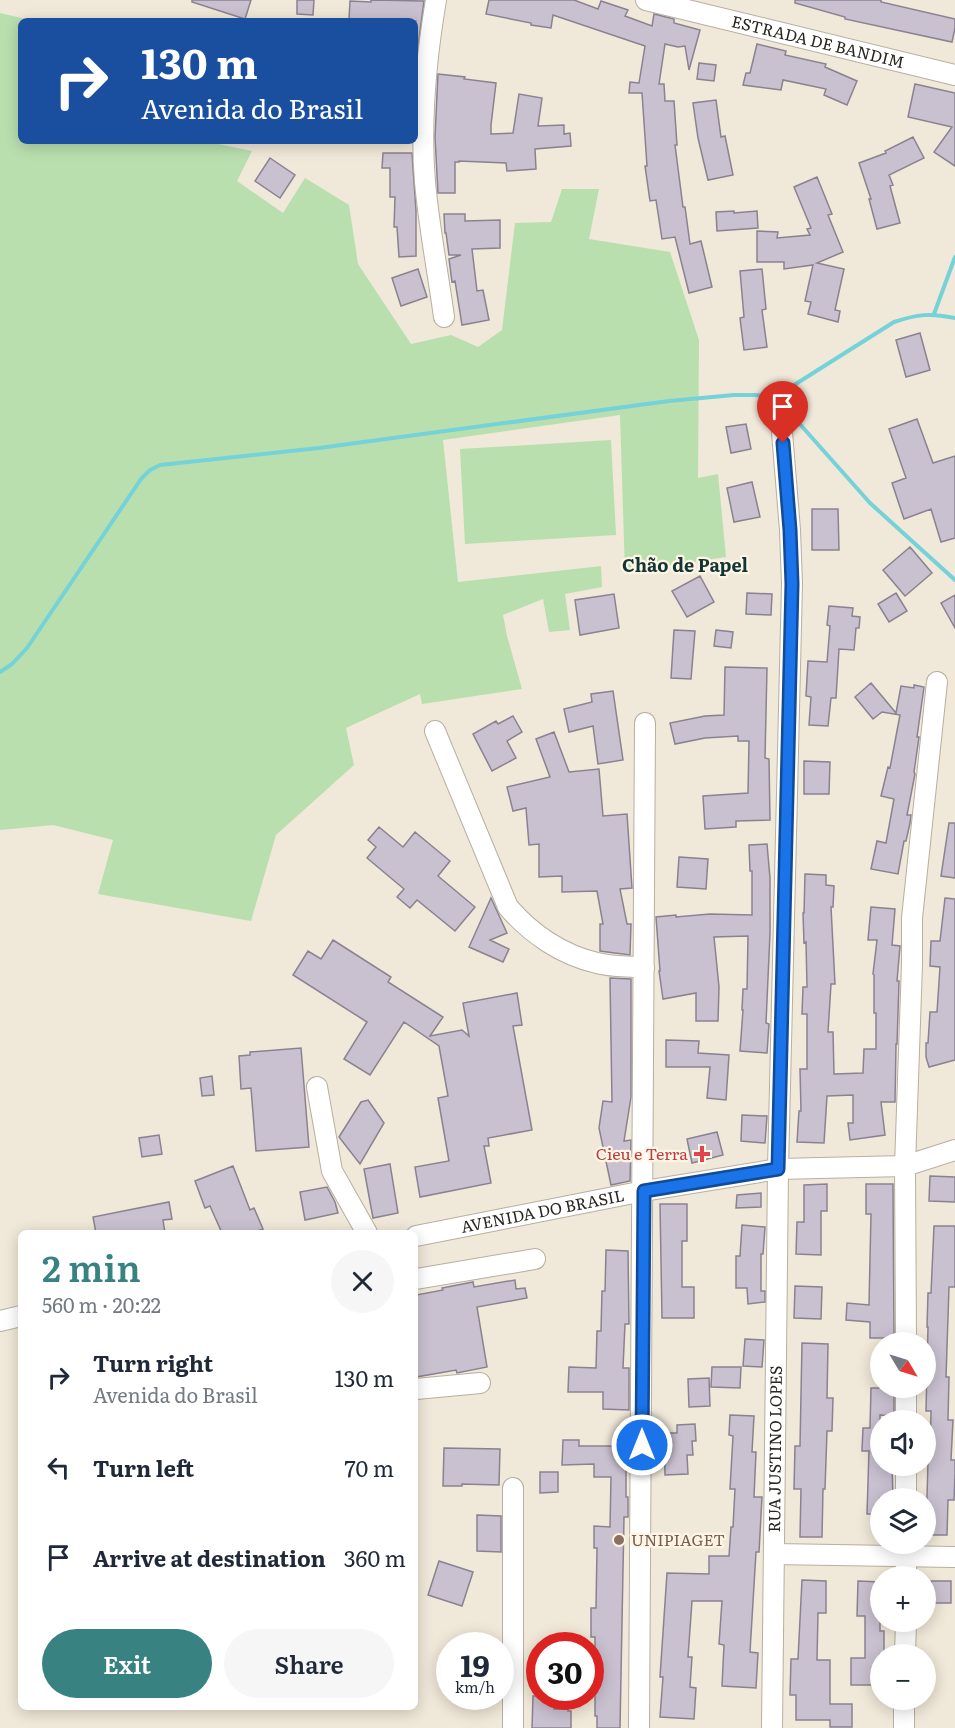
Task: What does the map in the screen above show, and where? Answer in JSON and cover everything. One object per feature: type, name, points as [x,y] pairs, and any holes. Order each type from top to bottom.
[{"type":"street","points":[[436,0],[430,37],[423,142],[425,183],[444,317]]},
{"type":"street","name":"ESTRADA DE BANDIM","points":[[646,0],[689,4],[955,75]]},
{"type":"street","name":"RUA JUSTINO LOPES","points":[[772,1728],[778,1169],[792,584],[781,420]]},
{"type":"street","points":[[906,1332],[905,1166],[912,918],[937,682]]},
{"type":"street","points":[[639,1728],[645,723]]},
{"type":"street","points":[[435,731],[508,907],[519,920],[553,945],[577,956],[598,964],[644,968]]},
{"type":"street","points":[[317,1087],[332,1171],[365,1230]]},
{"type":"street","name":"AVENIDA DO BRASIL","points":[[418,1236],[644,1191],[778,1169],[905,1166],[955,1150]]},
{"type":"street","points":[[418,1279],[535,1259]]},
{"type":"street","points":[[0,1321],[18,1317]]},
{"type":"street","points":[[418,1389],[480,1383]]},
{"type":"street","points":[[513,1488],[513,1728]]},
{"type":"street","points":[[774,1554],[870,1551]]},
{"type":"street","points":[[934,1554],[955,1557]]},
{"type":"street","points":[[904,1710],[904,1728]]},
{"type":"green space","points":[[0,13],[21,18],[18,18],[18,144],[218,144],[252,151],[237,181],[283,213],[305,178],[349,205],[358,264],[411,344],[451,335],[478,347],[502,330],[515,223],[551,222],[562,189],[599,189],[589,239],[670,252],[699,340],[698,478],[718,474],[726,557],[625,572],[620,415],[443,440],[458,582],[601,566],[602,587],[565,594],[570,630],[549,632],[543,599],[503,615],[522,689],[422,704],[420,694],[346,728],[354,765],[276,835],[251,921],[98,894],[113,840],[53,825],[0,830]]},
{"type":"green space","points":[[611,440],[616,535],[465,544],[460,449]]},
{"type":"building","points":[[192,0],[251,0],[245,18],[192,2]]},
{"type":"building","points":[[297,0],[314,0],[313,15],[297,14]]},
{"type":"building","points":[[371,0],[424,1],[418,46],[418,18],[349,18],[350,1],[371,2]]},
{"type":"building","points":[[489,0],[574,0],[598,9],[601,1],[628,10],[625,16],[652,26],[654,14],[674,19],[674,23],[700,30],[689,70],[685,46],[665,44],[659,84],[664,84],[665,101],[674,101],[677,145],[675,145],[690,244],[701,241],[712,287],[689,293],[675,237],[662,239],[656,200],[650,201],[645,166],[647,166],[642,93],[629,93],[630,82],[639,83],[645,46],[553,15],[551,28],[486,14]]},
{"type":"building","points":[[795,0],[881,0],[881,2],[955,19],[952,42],[845,19],[845,17],[795,3]]},
{"type":"building","points":[[757,44],[786,51],[785,55],[826,64],[825,67],[857,81],[847,105],[824,95],[826,89],[783,80],[781,90],[743,85],[746,73],[750,73]]},
{"type":"building","points":[[699,63],[716,65],[714,81],[697,79]]},
{"type":"building","points":[[438,74],[496,83],[491,134],[513,133],[519,94],[542,98],[538,126],[564,125],[564,134],[570,133],[571,146],[535,149],[536,169],[507,171],[506,163],[455,162],[455,193],[438,193],[435,137]]},
{"type":"building","points":[[915,84],[955,93],[955,166],[934,152],[952,127],[908,117]]},
{"type":"building","points":[[716,100],[721,137],[725,136],[733,175],[708,180],[693,103]]},
{"type":"building","points":[[913,137],[924,158],[889,175],[900,223],[877,229],[869,199],[871,199],[859,163],[886,153],[885,151]]},
{"type":"building","points":[[383,153],[412,153],[416,256],[399,257],[397,227],[394,227],[395,197],[390,197],[390,168],[382,168]]},
{"type":"building","points":[[270,158],[295,175],[280,198],[255,181]]},
{"type":"building","points":[[817,177],[832,214],[828,215],[843,252],[817,263],[844,269],[835,310],[840,311],[838,322],[808,314],[811,302],[805,301],[813,265],[784,269],[784,262],[757,262],[757,231],[778,232],[777,238],[810,235],[807,229],[811,228],[794,187]]},
{"type":"building","points":[[734,211],[734,213],[757,211],[758,228],[717,231],[716,212]]},
{"type":"building","points":[[444,214],[465,214],[465,221],[500,220],[500,248],[472,249],[477,291],[483,290],[489,320],[462,325],[449,259],[461,255],[449,255]]},
{"type":"building","points":[[418,269],[427,297],[401,306],[392,278]]},
{"type":"building","points":[[762,269],[766,309],[762,310],[767,347],[744,350],[740,318],[744,317],[740,271]]},
{"type":"building","points":[[920,333],[930,370],[906,377],[896,340]]},
{"type":"building","points":[[917,419],[933,463],[955,456],[955,538],[941,542],[931,509],[904,519],[892,483],[906,478],[889,429]]},
{"type":"building","points":[[746,424],[751,449],[731,453],[726,427]]},
{"type":"building","points":[[752,482],[760,517],[734,522],[727,488]]},
{"type":"building","points":[[812,509],[838,509],[839,550],[812,550]]},
{"type":"building","points":[[910,547],[932,573],[905,596],[883,570]]},
{"type":"building","points":[[700,576],[714,602],[687,617],[672,591]]},
{"type":"building","points":[[747,593],[772,594],[771,615],[746,614]]},
{"type":"building","points":[[896,593],[907,611],[889,622],[878,604]]},
{"type":"building","points":[[614,594],[619,628],[580,635],[575,600]]},
{"type":"building","points":[[955,595],[955,628],[941,603]]},
{"type":"building","points":[[829,606],[853,608],[852,616],[860,617],[859,628],[856,628],[854,650],[839,649],[836,698],[831,698],[828,726],[809,725],[811,697],[806,696],[808,661],[827,662]]},
{"type":"building","points":[[674,630],[695,631],[691,679],[671,678]]},
{"type":"building","points":[[716,630],[733,632],[731,648],[714,646]]},
{"type":"building","points":[[725,667],[767,668],[765,758],[769,759],[770,820],[736,821],[736,827],[705,829],[703,796],[748,793],[749,741],[738,741],[738,736],[705,738],[675,744],[670,723],[724,715]]},
{"type":"building","points":[[871,683],[896,713],[901,686],[924,687],[917,737],[919,737],[915,774],[907,815],[911,815],[910,823],[898,874],[871,869],[877,841],[886,843],[894,799],[881,796],[888,767],[890,768],[900,715],[882,712],[873,719],[855,697]]},
{"type":"building","points":[[613,691],[623,760],[598,764],[593,726],[569,732],[564,709],[592,702],[591,694]]},
{"type":"building","points":[[513,716],[522,732],[507,741],[516,758],[492,771],[473,734],[496,721],[498,724]]},
{"type":"building","points":[[554,732],[569,772],[599,769],[603,816],[627,814],[632,888],[620,889],[627,924],[631,924],[630,955],[600,951],[600,924],[603,924],[597,891],[562,892],[562,876],[539,877],[539,844],[529,845],[526,808],[513,811],[507,787],[550,777],[536,739]]},
{"type":"building","points":[[804,761],[830,762],[829,794],[804,794]]},
{"type":"building","points":[[949,823],[955,823],[955,878],[941,876]]},
{"type":"building","points":[[379,827],[403,847],[415,832],[450,861],[438,876],[475,907],[455,931],[417,900],[410,908],[397,897],[404,889],[367,858],[376,847],[368,840]]},
{"type":"building","points":[[767,844],[770,878],[770,933],[767,1053],[740,1051],[743,989],[747,989],[748,936],[714,937],[719,987],[718,1021],[696,1021],[696,993],[663,999],[656,917],[710,914],[752,915],[752,871],[750,871],[749,845]]},
{"type":"building","points":[[679,857],[708,859],[706,889],[677,887]]},
{"type":"building","points":[[805,874],[826,875],[826,885],[834,886],[833,907],[831,907],[835,984],[831,984],[828,1032],[833,1032],[834,1074],[863,1073],[864,1049],[876,1049],[873,974],[877,940],[868,940],[871,907],[895,909],[892,945],[900,946],[897,981],[899,981],[895,1102],[881,1102],[885,1135],[850,1140],[848,1123],[853,1123],[853,1095],[827,1096],[824,1143],[797,1142],[799,1111],[801,1111],[800,1069],[807,1069],[807,1014],[802,1014],[803,987],[807,987],[803,913]]},
{"type":"building","points":[[491,898],[507,933],[490,940],[509,949],[503,962],[469,947]]},
{"type":"building","points":[[945,898],[955,899],[955,1060],[929,1067],[926,1043],[928,1043],[930,1012],[937,1012],[940,967],[930,966],[931,941],[940,941]]},
{"type":"building","points":[[333,940],[391,977],[388,982],[443,1017],[430,1036],[462,1030],[469,1036],[463,1003],[517,993],[522,1025],[513,1026],[532,1130],[488,1138],[489,1146],[484,1146],[491,1183],[420,1197],[415,1167],[449,1161],[438,1098],[448,1096],[439,1046],[404,1022],[370,1075],[344,1059],[367,1022],[293,975],[308,951],[321,959]]},
{"type":"building","points":[[610,978],[631,979],[631,1097],[624,1141],[631,1140],[630,1181],[611,1185],[599,1128],[603,1101],[612,1102]]},
{"type":"building","points":[[666,1040],[699,1041],[698,1053],[729,1055],[726,1100],[707,1098],[710,1067],[666,1067]]},
{"type":"building","points":[[301,1048],[309,1147],[256,1151],[251,1088],[241,1089],[239,1056],[250,1055],[250,1052]]},
{"type":"building","points":[[212,1076],[214,1095],[202,1096],[200,1078]]},
{"type":"building","points":[[368,1100],[384,1123],[360,1164],[339,1137],[361,1102]]},
{"type":"building","points":[[742,1115],[767,1116],[765,1143],[741,1141]]},
{"type":"building","points":[[717,1132],[723,1155],[692,1163],[687,1139]]},
{"type":"building","points":[[159,1135],[162,1154],[142,1157],[139,1138]]},
{"type":"building","points":[[390,1164],[398,1213],[373,1218],[364,1169]]},
{"type":"building","points":[[233,1166],[250,1210],[254,1208],[263,1229],[221,1230],[210,1206],[205,1208],[195,1181]]},
{"type":"building","points":[[930,1176],[955,1177],[955,1202],[929,1201]]},
{"type":"building","points":[[827,1184],[827,1211],[821,1211],[821,1255],[796,1254],[797,1222],[804,1222],[804,1185]]},
{"type":"building","points":[[866,1184],[893,1184],[894,1332],[870,1332],[870,1322],[846,1320],[847,1303],[869,1305],[871,1214],[866,1214]]},
{"type":"building","points":[[327,1187],[338,1213],[305,1220],[300,1192]]},
{"type":"building","points":[[761,1193],[761,1207],[736,1208],[737,1195]]},
{"type":"building","points":[[169,1202],[172,1219],[163,1220],[165,1230],[95,1230],[93,1217]]},
{"type":"building","points":[[660,1204],[687,1204],[687,1241],[682,1241],[682,1287],[694,1287],[694,1318],[662,1318]]},
{"type":"building","points":[[742,1225],[765,1227],[763,1254],[761,1254],[761,1291],[765,1291],[765,1302],[748,1304],[747,1288],[736,1288],[736,1256],[740,1256]]},
{"type":"building","points":[[934,1226],[955,1226],[955,1287],[949,1287],[946,1377],[949,1377],[948,1420],[953,1420],[951,1460],[955,1460],[955,1473],[954,1500],[948,1500],[947,1535],[936,1535],[936,1488],[927,1488],[928,1476],[936,1476],[936,1410],[926,1410],[926,1398],[936,1398],[936,1332],[928,1332],[927,1327],[928,1293],[931,1293]]},
{"type":"building","points":[[606,1250],[628,1251],[629,1324],[625,1324],[623,1368],[629,1368],[629,1410],[603,1409],[603,1392],[568,1392],[569,1367],[596,1368],[597,1331],[601,1331],[602,1291],[605,1291]]},
{"type":"building","points":[[515,1280],[516,1289],[525,1288],[527,1298],[477,1307],[487,1367],[418,1377],[418,1295],[473,1282],[474,1287]]},
{"type":"building","points":[[795,1286],[822,1287],[821,1319],[794,1318]]},
{"type":"building","points":[[745,1339],[764,1340],[762,1367],[743,1366]]},
{"type":"building","points":[[802,1343],[828,1344],[827,1398],[833,1398],[832,1431],[827,1431],[822,1537],[800,1537],[801,1489],[794,1489],[795,1446],[800,1446]]},
{"type":"building","points":[[712,1367],[741,1367],[740,1388],[711,1387]]},
{"type":"building","points":[[709,1378],[710,1406],[689,1407],[688,1379]]},
{"type":"building","points":[[871,1398],[894,1398],[894,1410],[870,1410]]},
{"type":"building","points":[[730,1415],[754,1416],[752,1452],[756,1452],[754,1497],[762,1497],[750,1652],[758,1653],[756,1688],[722,1686],[724,1645],[719,1644],[722,1601],[692,1601],[688,1657],[692,1657],[690,1687],[696,1688],[694,1719],[660,1717],[663,1677],[660,1677],[667,1573],[709,1574],[709,1556],[729,1556],[735,1489],[730,1489],[733,1436],[729,1435]]},
{"type":"building","points":[[695,1424],[696,1441],[692,1441],[693,1455],[687,1455],[688,1474],[665,1475],[664,1433],[677,1433],[677,1425]]},
{"type":"building","points":[[863,1428],[870,1428],[870,1476],[892,1476],[893,1488],[870,1488],[870,1514],[867,1514],[869,1451],[862,1451]]},
{"type":"building","points":[[563,1440],[579,1440],[579,1446],[626,1446],[628,1517],[624,1517],[620,1728],[597,1728],[595,1710],[604,1710],[604,1632],[591,1632],[591,1608],[596,1608],[597,1548],[594,1548],[594,1526],[610,1527],[611,1477],[594,1477],[594,1464],[562,1465]]},
{"type":"building","points":[[444,1448],[500,1449],[499,1485],[443,1486]]},
{"type":"building","points":[[540,1472],[558,1472],[558,1492],[540,1493]]},
{"type":"building","points":[[477,1515],[501,1516],[501,1552],[477,1551]]},
{"type":"building","points":[[439,1561],[473,1572],[462,1606],[428,1595]]},
{"type":"building","points":[[802,1580],[826,1581],[826,1613],[818,1613],[817,1660],[830,1660],[830,1704],[852,1704],[852,1727],[830,1727],[830,1720],[796,1720],[796,1695],[790,1695],[791,1659],[798,1659]]},
{"type":"building","points":[[858,1581],[870,1582],[870,1632],[884,1632],[884,1644],[870,1644],[870,1685],[851,1685],[851,1658],[865,1658],[865,1616],[857,1616]]},
{"type":"building","points":[[936,1581],[951,1581],[951,1603],[936,1603]]},
{"type":"building","points":[[533,1710],[571,1711],[571,1728],[532,1728]]},
{"type":"waterway","points":[[934,314],[955,257]]},
{"type":"waterway","points":[[0,672],[12,664],[27,648],[141,479],[150,470],[160,465],[319,448],[669,401],[734,395],[771,397],[783,392],[894,322],[924,315],[955,318]]},
{"type":"waterway","points":[[771,397],[783,403],[870,503],[955,580]]},
{"type":"place","name":"Cieu e Terra","points":[[702,1154]]},
{"type":"place","name":"UNIPIAGET","points":[[619,1540]]},
{"type":"district","name":"Chão de Papel","points":[[685,566]]},
{"type":"route","points":[[642,1445],[644,1191],[778,1169],[792,584],[783,443]]}]
